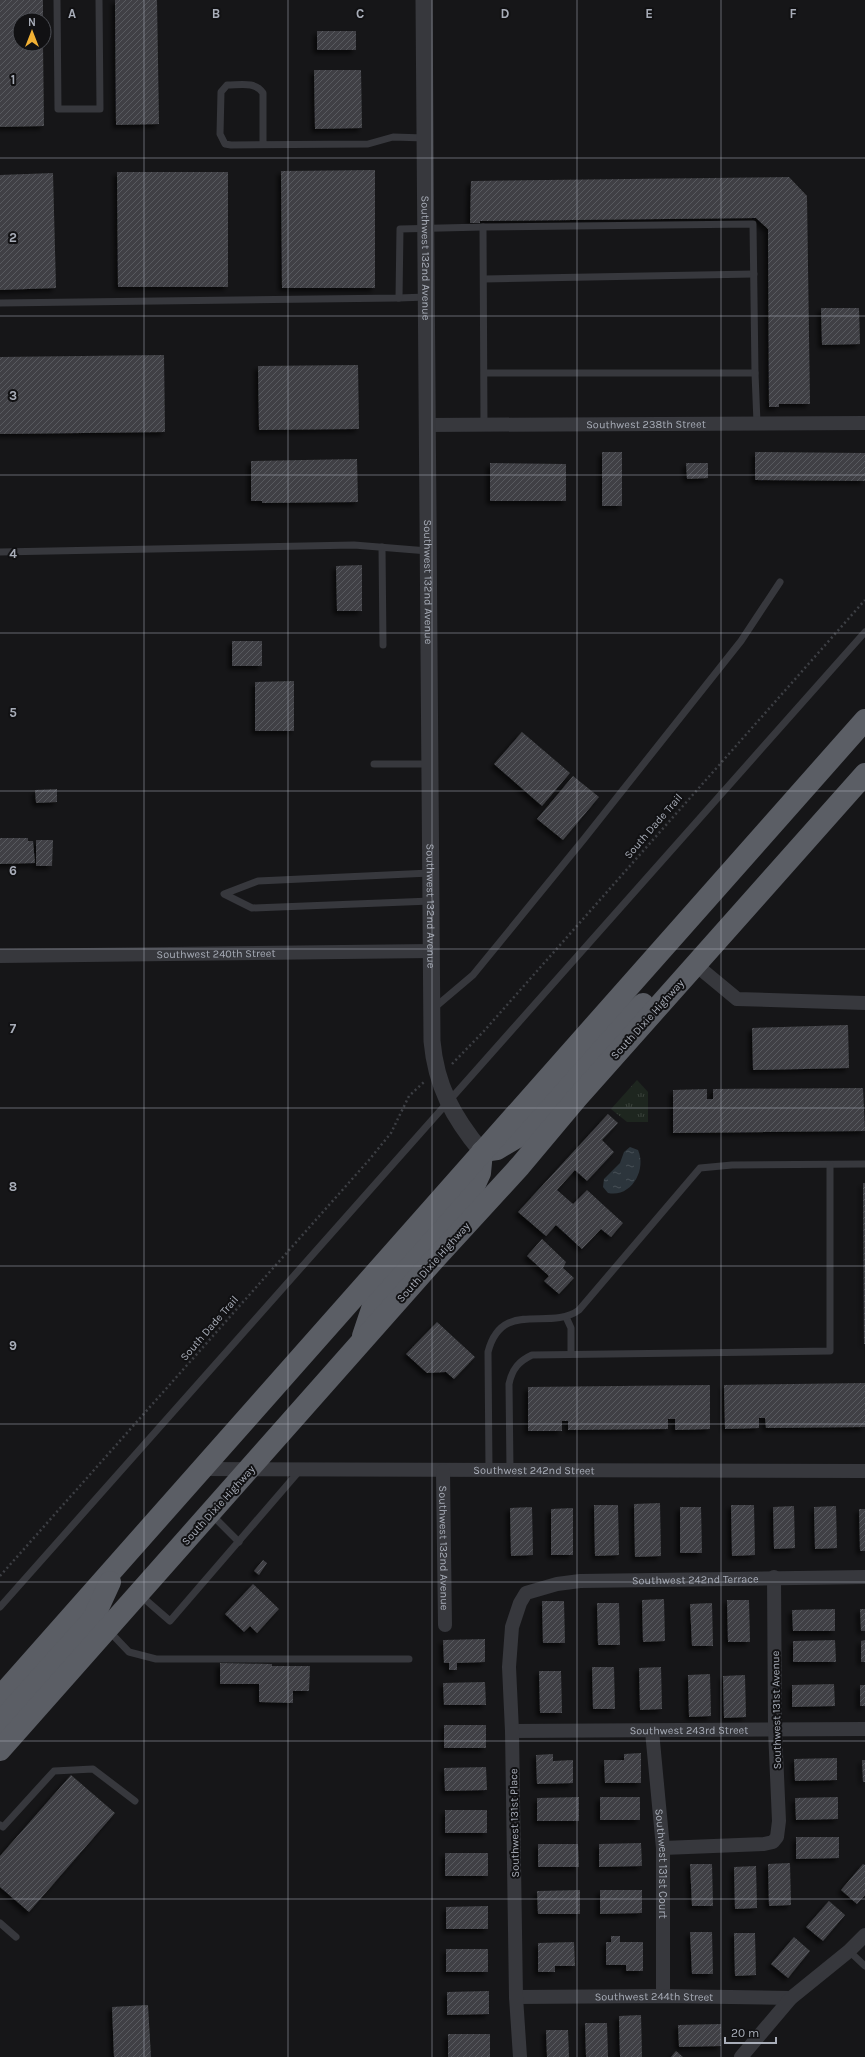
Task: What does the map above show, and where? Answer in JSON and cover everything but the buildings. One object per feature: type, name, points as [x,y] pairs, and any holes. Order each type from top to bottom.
[{"type":"highway","points":[[0,1696],[865,720]]},
{"type":"highway","name":"South Dixie Highway","points":[[0,1750],[360,1346],[865,774]]},
{"type":"highway","points":[[482,1152],[497,1149],[524,1133],[608,1038],[644,1003],[696,965]]},
{"type":"highway","points":[[360,1346],[373,1306],[470,1195],[480,1173],[482,1152]]},
{"type":"highway","points":[[0,1723],[93,1619],[121,1560]]},
{"type":"street","name":"Southwest 132nd Avenue","points":[[424,0],[432,1009],[434,1056],[448,1102],[462,1128],[482,1152]]},
{"type":"street","name":"Southwest 238th Street","points":[[427,425],[865,423]]},
{"type":"street","name":"Southwest 240th Street","points":[[0,956],[432,951]]},
{"type":"street","points":[[696,965],[737,999],[865,1003]]},
{"type":"street","name":"Southwest 242nd Street","points":[[202,1469],[443,1471],[865,1470]]},
{"type":"street","name":"Southwest 132nd Avenue","points":[[443,1471],[445,1625]]},
{"type":"street","name":"Southwest 242nd Terrace","points":[[526,1593],[557,1584],[580,1581],[774,1577],[865,1577]]},
{"type":"street","name":"Southwest 131st Avenue","points":[[663,1848],[755,1845],[773,1842],[777,1837],[779,1821],[775,1730],[774,1577]]},
{"type":"street","name":"Southwest 131st Place","points":[[520,2057],[516,1997],[512,1731],[509,1667],[510,1648],[516,1614],[526,1593]]},
{"type":"street","name":"Southwest 243rd Street","points":[[512,1731],[865,1729]]},
{"type":"street","name":"Southwest 131st Court","points":[[652,1731],[663,1848],[664,1996]]},
{"type":"street","points":[[742,2057],[791,1998],[849,1951],[865,1935]]},
{"type":"street","name":"Southwest 244th Street","points":[[516,1997],[664,1996],[791,1998]]},
{"type":"lane","points":[[57,0],[58,110],[100,109],[99,0]]},
{"type":"lane","points":[[263,144],[263,94],[254,85],[227,85],[221,92],[221,140],[225,144],[231,145],[368,144],[393,137],[425,138]]},
{"type":"lane","points":[[399,298],[400,229],[426,227],[753,224],[757,424]]},
{"type":"lane","points":[[483,227],[484,425]]},
{"type":"lane","points":[[484,279],[754,274]]},
{"type":"lane","points":[[0,303],[426,297]]},
{"type":"lane","points":[[484,373],[755,373]]},
{"type":"lane","points":[[0,552],[354,545],[428,551]]},
{"type":"lane","points":[[382,547],[383,645]]},
{"type":"lane","points":[[432,1009],[473,975],[690,708],[741,641],[780,582]]},
{"type":"lane","points":[[0,1607],[865,632]]},
{"type":"lane","points":[[374,764],[431,764]]},
{"type":"lane","points":[[432,873],[258,881],[224,894],[252,908],[432,901]]},
{"type":"lane","points":[[489,1470],[488,1364],[490,1343],[495,1335],[509,1323],[522,1318],[566,1317],[579,1310],[700,1168],[732,1165],[865,1164]]},
{"type":"lane","points":[[510,1470],[509,1384],[511,1375],[521,1361],[532,1355],[574,1353],[830,1351],[830,1165]]},
{"type":"lane","points":[[566,1317],[572,1328],[574,1353]]},
{"type":"lane","points":[[139,1594],[170,1621],[301,1470]]},
{"type":"lane","points":[[210,1513],[239,1542]]},
{"type":"lane","points":[[108,1629],[129,1652],[156,1658],[409,1659]]},
{"type":"lane","points":[[1,1827],[54,1771],[93,1769],[135,1802]]},
{"type":"lane","points":[[0,1923],[16,1937]]},
{"type":"lane","points":[[849,1951],[865,1966]]},
{"type":"path","name":"South Dade Trail","points":[[454,1063],[865,600]]},
{"type":"path","name":"South Dade Trail","points":[[0,1576],[369,1160],[391,1133],[409,1096],[421,1084]]},
{"type":"green space","points":[[637,1080],[648,1092],[648,1122],[627,1122],[611,1109]]},
{"type":"water","points":[[630,1147],[638,1150],[640,1158],[639,1174],[630,1187],[624,1191],[608,1193],[603,1187],[604,1179],[620,1163],[624,1152]]}]
